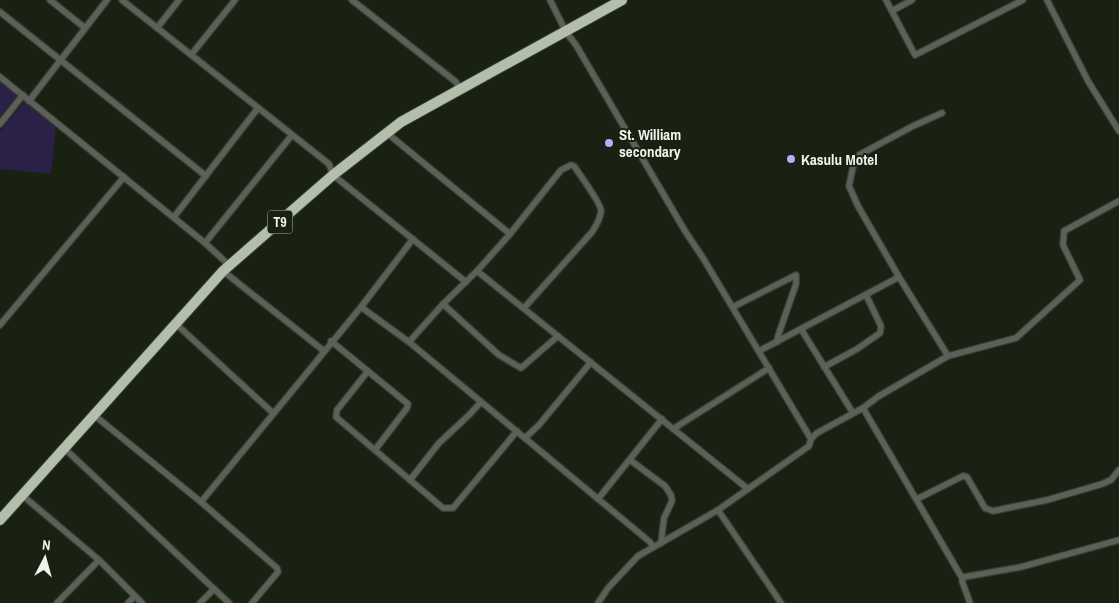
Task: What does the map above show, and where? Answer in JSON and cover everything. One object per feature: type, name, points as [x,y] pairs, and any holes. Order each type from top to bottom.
[{"type":"highway","name":"T9","points":[[0,520],[226,268],[333,176],[401,122],[622,0]]},
{"type":"street","points":[[50,0],[86,28]]},
{"type":"street","points":[[29,100],[107,0]]},
{"type":"street","points":[[122,0],[329,164],[333,176],[466,282]]},
{"type":"street","points":[[157,28],[179,0]]},
{"type":"street","points":[[191,55],[235,0]]},
{"type":"street","points":[[352,0],[456,82],[458,90]]},
{"type":"street","points":[[550,0],[566,32],[576,45],[685,231],[770,368],[811,439]]},
{"type":"street","points":[[886,0],[916,55],[1023,0]]},
{"type":"street","points":[[892,11],[912,0]]},
{"type":"street","points":[[1047,0],[1088,81],[1119,131]]},
{"type":"street","points":[[0,12],[206,176]]},
{"type":"street","points":[[0,77],[205,243],[226,268],[324,351]]},
{"type":"street","points":[[0,124],[23,96]]},
{"type":"street","points":[[174,217],[258,108]]},
{"type":"street","points":[[942,113],[859,155],[853,167],[849,186],[858,206],[899,278],[948,356]]},
{"type":"street","points":[[387,133],[510,234]]},
{"type":"street","points":[[205,243],[292,135]]},
{"type":"street","points":[[409,342],[510,234],[561,170],[571,165],[574,166],[601,210],[599,220],[592,232],[524,308]]},
{"type":"street","points":[[0,324],[124,177]]},
{"type":"street","points":[[598,603],[608,588],[638,556],[718,510],[809,446],[811,439],[817,433],[863,408],[878,396],[948,356],[1016,338],[1080,280],[1063,245],[1064,231],[1119,201]]},
{"type":"street","points":[[201,502],[361,306],[413,239]]},
{"type":"street","points":[[477,271],[748,489]]},
{"type":"street","points":[[733,307],[796,276],[796,284],[777,342]]},
{"type":"street","points":[[759,351],[899,278]]},
{"type":"street","points":[[824,367],[857,349],[880,333],[882,326],[866,295]]},
{"type":"street","points":[[443,304],[499,355],[521,368],[558,336]]},
{"type":"street","points":[[361,306],[409,342],[598,498],[650,542],[653,547]]},
{"type":"street","points":[[176,324],[273,413]]},
{"type":"street","points":[[801,329],[853,413]]},
{"type":"street","points":[[331,341],[408,404],[408,408],[375,450]]},
{"type":"street","points":[[525,438],[539,425],[591,362]]},
{"type":"street","points":[[673,429],[770,368]]},
{"type":"street","points":[[368,371],[337,410],[336,417],[443,508],[453,508],[516,431]]},
{"type":"street","points":[[410,480],[440,443],[481,402]]},
{"type":"street","points":[[863,408],[962,578],[970,603]]},
{"type":"street","points":[[94,415],[201,502],[277,568],[278,572],[252,603]]},
{"type":"street","points":[[598,498],[630,460],[643,440],[662,419]]},
{"type":"street","points":[[64,448],[229,603]]},
{"type":"street","points":[[630,460],[665,486],[672,495],[672,501],[664,518],[661,543]]},
{"type":"street","points":[[916,499],[963,476],[967,476],[985,508],[993,511],[1047,500],[1102,484],[1111,480],[1119,470]]},
{"type":"street","points":[[22,495],[100,560],[142,603]]},
{"type":"street","points":[[718,510],[781,603]]},
{"type":"street","points":[[962,578],[1050,560],[1119,540]]},
{"type":"street","points":[[57,603],[100,560]]},
{"type":"street","points":[[200,603],[214,589]]},
{"type":"street","points":[[128,603],[135,596]]},
{"type":"shaded area","points":[[0,80],[20,96],[0,120]]},
{"type":"shaded area","points":[[24,102],[56,127],[51,174],[0,169],[0,131]]},
{"type":"place","name":"St. William secondary","points":[[609,143]]},
{"type":"place","name":"Kasulu Motel","points":[[791,159]]}]
